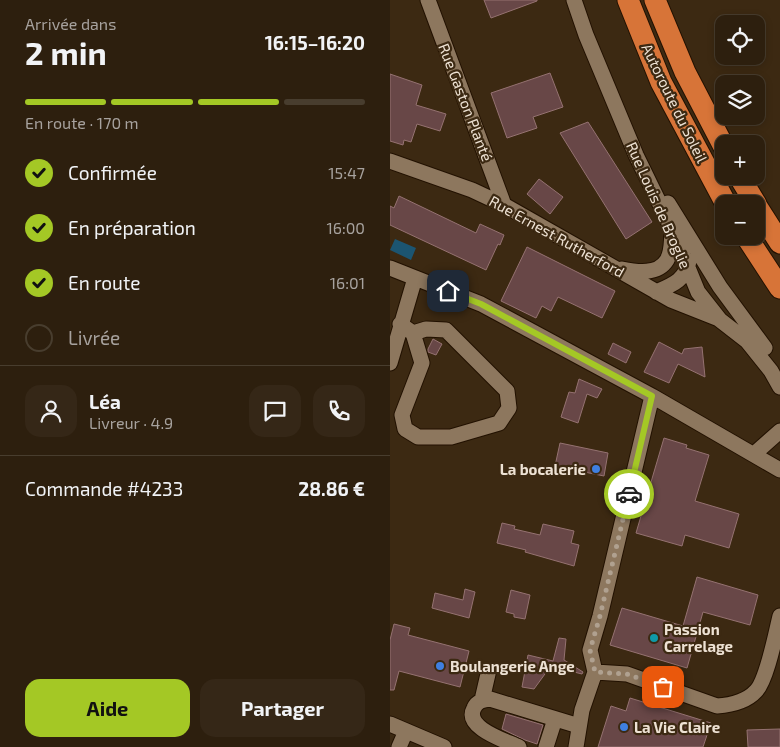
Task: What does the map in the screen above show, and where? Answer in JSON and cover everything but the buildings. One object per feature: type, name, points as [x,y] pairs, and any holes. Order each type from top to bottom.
[{"type":"highway","name":"Autoroute du Soleil","points":[[628,0],[661,82],[721,195]]},
{"type":"highway","name":"Autoroute du Soleil","points":[[655,0],[685,72],[718,135]]},
{"type":"highway","points":[[765,219],[780,243]]},
{"type":"highway","points":[[752,245],[780,288]]},
{"type":"street","name":"Rue Gaston Planté","points":[[428,0],[504,204]]},
{"type":"street","name":"Rue Louis de Broglie","points":[[574,0],[586,35],[636,155],[673,231],[698,292],[720,320],[747,341],[771,371],[780,387]]},
{"type":"street","points":[[636,155],[642,157],[720,287],[780,370]]},
{"type":"street","name":"Rue Ernest Rutherford","points":[[390,161],[472,190],[504,204],[656,292],[720,320]]},
{"type":"street","points":[[659,269],[667,261],[671,251],[673,231]]},
{"type":"street","points":[[656,292],[672,285],[688,269],[691,240]]},
{"type":"street","points":[[612,267],[643,272],[659,269],[688,269],[699,272],[720,287]]},
{"type":"street","points":[[390,268],[481,304],[652,396],[780,470]]},
{"type":"street","points":[[390,363],[415,278]]},
{"type":"street","points":[[400,324],[413,333],[422,363],[402,415],[405,429],[418,437],[451,437],[499,423],[509,408],[506,391],[446,330],[426,329],[413,333]]},
{"type":"street","points":[[576,747],[582,710],[595,672],[590,650],[600,616],[652,396]]},
{"type":"street","points":[[754,454],[780,431]]},
{"type":"street","points":[[595,672],[627,674],[717,706],[732,705],[757,691],[763,678],[780,616]]},
{"type":"street","points":[[482,700],[488,674]]},
{"type":"street","points":[[520,747],[484,731],[474,723],[472,712],[475,705],[482,700],[490,699],[579,726]]},
{"type":"street","points":[[546,747],[555,719]]},
{"type":"street","points":[[396,728],[399,747]]},
{"type":"street","points":[[396,728],[444,747]]},
{"type":"water","points":[[395,239],[416,248],[411,260],[390,250]]},
{"type":"way so far","points":[[629,494],[590,650],[595,672],[627,674],[663,687]]},
{"type":"place","name":"La bocalerie","points":[[596,469]]},
{"type":"place","name":"Passion Carrelage","points":[[654,638]]},
{"type":"place","name":"Boulangerie Ange","points":[[440,666]]},
{"type":"place","name":"La Vie Claire","points":[[624,727]]},
{"type":"route","points":[[448,291],[481,304],[652,396],[629,494]]}]
